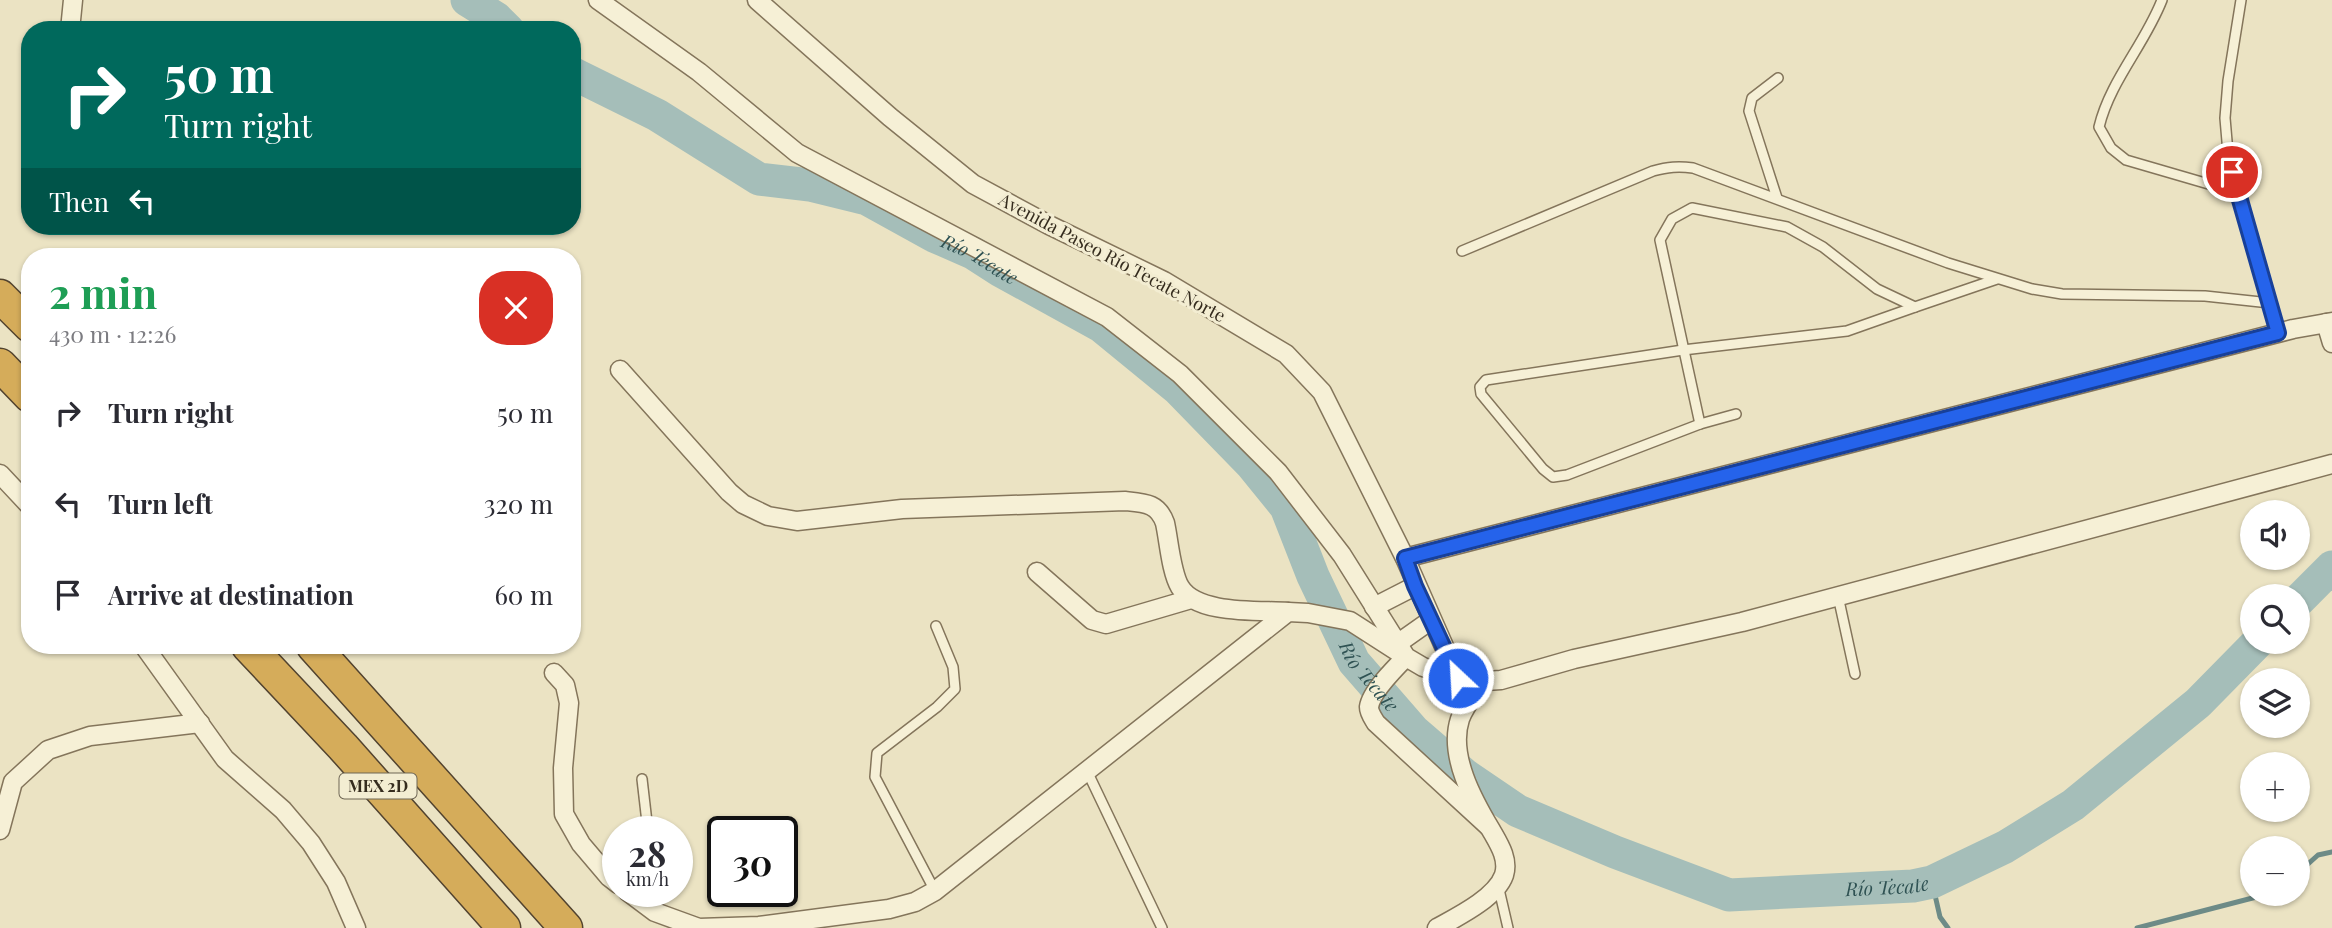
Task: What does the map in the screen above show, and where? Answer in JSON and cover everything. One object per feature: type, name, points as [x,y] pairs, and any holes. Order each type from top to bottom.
[{"type":"highway","points":[[0,296],[21,317]]},
{"type":"highway","points":[[0,365],[21,387]]},
{"type":"highway","name":"MEX 2D","points":[[256,654],[343,747],[504,928]]},
{"type":"highway","name":"MEX 2D","points":[[320,654],[566,928]]},
{"type":"street","points":[[70,21],[73,0]]},
{"type":"street","points":[[598,0],[699,72],[797,153],[1107,317],[1180,374],[1278,471],[1342,555],[1401,651]]},
{"type":"street","name":"Avenida Paseo Río Tecate Norte","points":[[757,0],[890,117],[973,184],[1049,225],[1164,281],[1286,354],[1322,393],[1405,558],[1415,586],[1458,678]]},
{"type":"street","points":[[1405,558],[2278,333],[2329,322],[2332,342]]},
{"type":"street","points":[[620,370],[729,492],[768,516],[797,521],[902,509],[1125,501],[1152,505],[1158,509],[1165,523],[1179,586],[1191,599],[1210,606],[1308,613],[1350,621],[1423,667],[1458,678],[1483,682],[1742,622],[2332,464]]},
{"type":"street","points":[[0,474],[21,496]]},
{"type":"street","points":[[1037,572],[1092,620],[1106,624],[1191,599]]},
{"type":"street","points":[[1374,607],[1415,586]]},
{"type":"street","points":[[648,907],[699,928],[759,926],[889,909],[915,902],[935,891],[1288,612]]},
{"type":"street","points":[[1431,620],[1401,651],[1372,700],[1369,710],[1376,723],[1488,826]]},
{"type":"street","points":[[150,654],[225,759],[283,810],[312,843],[336,882],[356,928]]},
{"type":"street","points":[[554,673],[565,685],[569,703],[563,768],[564,814],[581,844],[602,869]]},
{"type":"street","points":[[1437,928],[1486,897],[1504,875],[1504,854],[1478,809],[1465,775],[1457,735],[1465,709],[1483,682]]},
{"type":"street","points":[[0,830],[13,782],[48,750],[90,736],[200,723]]},
{"type":"lane","points":[[2162,0],[2155,19],[2104,106],[2099,127],[2110,148],[2126,160],[2236,192]]},
{"type":"lane","points":[[2241,0],[2228,81],[2225,118],[2228,153],[2236,192],[2278,333]]},
{"type":"lane","points":[[1777,198],[1749,111],[1752,98],[1778,78]]},
{"type":"lane","points":[[1462,251],[1669,166],[1693,168],[1997,279],[2062,294],[2205,296],[2270,303]]},
{"type":"lane","points":[[1700,424],[1660,240],[1672,219],[1692,208],[1787,227],[1822,247],[1877,289],[1915,307]]},
{"type":"lane","points":[[1736,414],[1700,424],[1567,475],[1553,477],[1543,470],[1481,394],[1480,387],[1486,380],[1683,350],[1847,331],[1997,279]]},
{"type":"lane","points":[[1838,596],[1855,674]]},
{"type":"lane","points":[[935,891],[875,777],[877,753],[956,689],[953,667],[936,626]]},
{"type":"lane","points":[[1087,771],[1162,928]]},
{"type":"lane","points":[[642,779],[646,816]]},
{"type":"lane","points":[[1498,885],[1508,928]]},
{"type":"lane","points":[[655,907],[655,912]]},
{"type":"waterway","name":"Río Tecate","points":[[467,0],[499,21]]},
{"type":"waterway","name":"Río Tecate","points":[[581,77],[657,115],[759,179],[810,185],[867,199],[934,236],[973,253],[1101,326],[1178,389],[1252,465],[1286,507],[1313,576],[1354,662],[1414,731],[1465,775],[1518,811],[1615,852],[1729,895],[1913,886],[1932,882],[2005,847],[2073,805],[2198,703],[2246,654]]},
{"type":"waterway","name":"Río Tecate","points":[[2310,589],[2332,567]]},
{"type":"waterway","points":[[2310,862],[2318,855],[2332,852]]},
{"type":"waterway","points":[[1932,882],[1940,917],[1948,928]]},
{"type":"waterway","points":[[2137,928],[2240,901]]},
{"type":"route","points":[[1458,678],[1415,586],[1405,558],[2278,333],[2232,172]]}]
